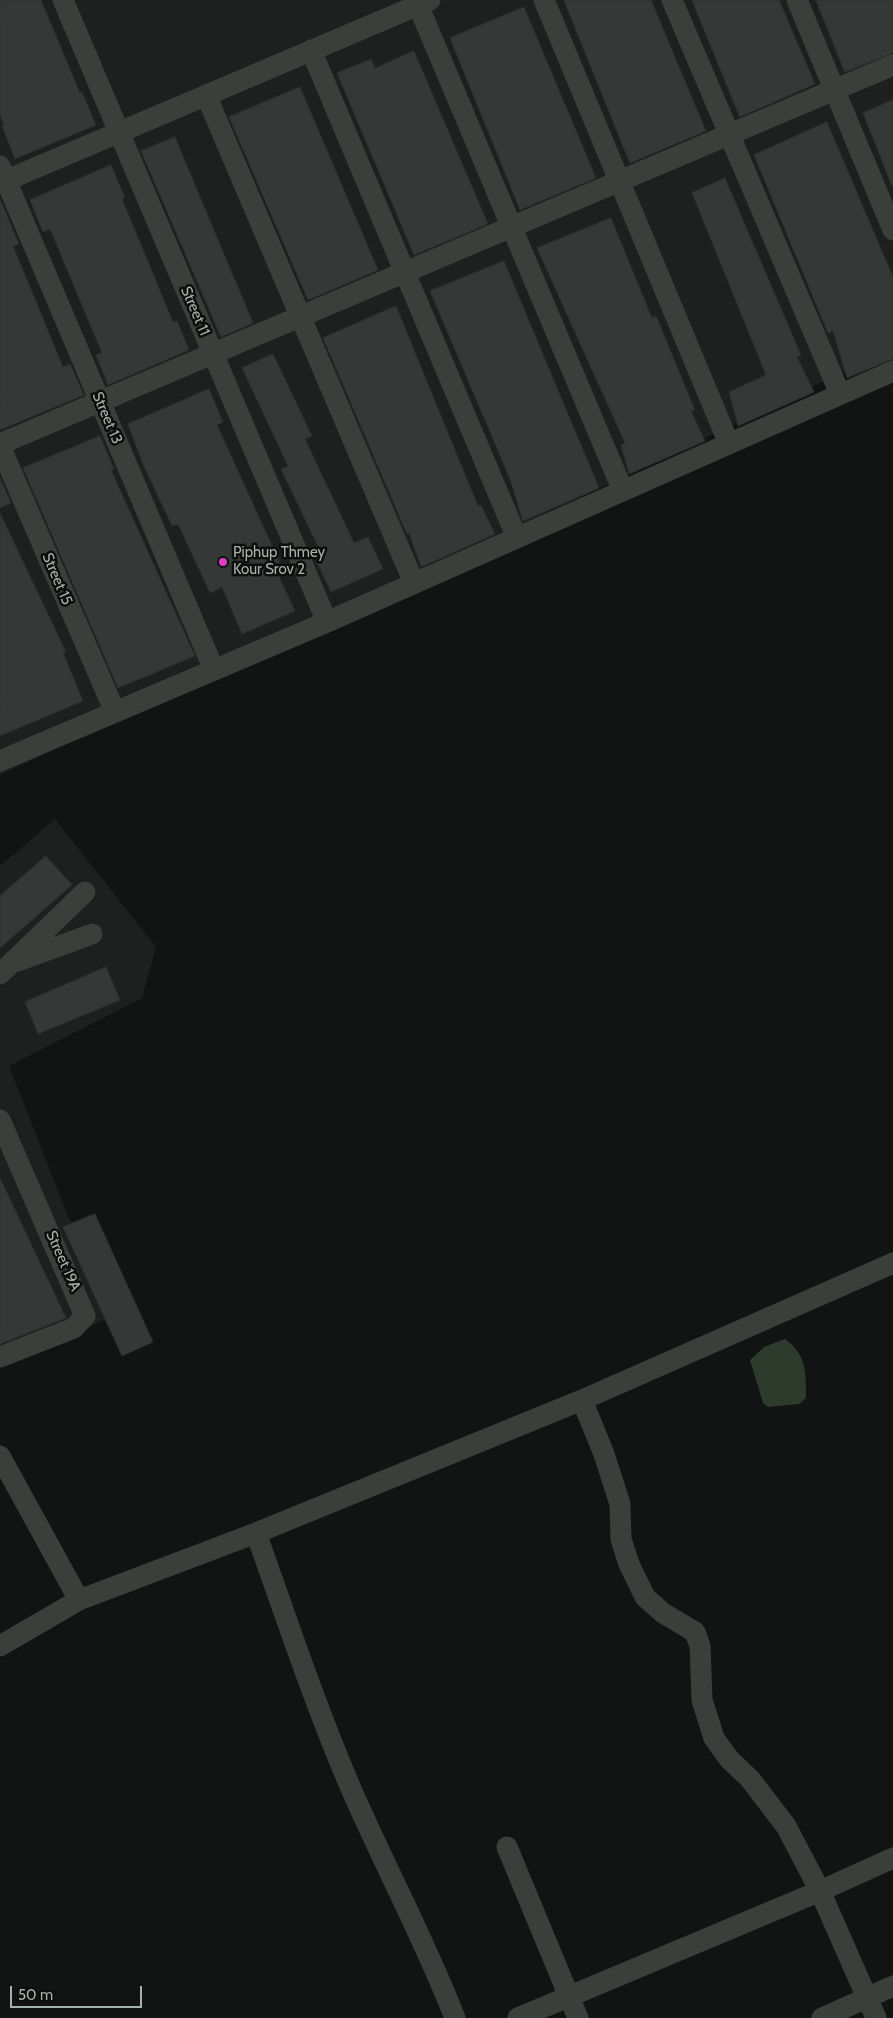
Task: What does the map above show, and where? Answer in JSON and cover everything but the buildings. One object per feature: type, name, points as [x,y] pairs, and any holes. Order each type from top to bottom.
[{"type":"street","name":"Street 11","points":[[63,0],[327,622]]},
{"type":"street","points":[[544,0],[729,444]]},
{"type":"street","points":[[672,0],[840,394]]},
{"type":"street","points":[[797,0],[893,230]]},
{"type":"street","points":[[2,176],[119,132],[424,3],[511,227],[623,490]]},
{"type":"street","points":[[311,50],[517,538]]},
{"type":"street","points":[[0,445],[893,65]]},
{"type":"street","points":[[206,95],[414,583]]},
{"type":"street","name":"Street 13","points":[[2,176],[214,670]]},
{"type":"street","points":[[0,761],[327,622],[893,371]]},
{"type":"street","name":"Street 15","points":[[0,445],[115,712]]},
{"type":"street","points":[[5,968],[85,892]]},
{"type":"street","points":[[5,968],[92,934]]},
{"type":"street","name":"Street 19A","points":[[0,1120],[85,1316],[74,1328],[0,1357]]},
{"type":"street","points":[[0,1646],[79,1600],[256,1533],[582,1400],[893,1263]]},
{"type":"street","points":[[582,1400],[604,1454],[620,1504],[621,1539],[629,1564],[645,1597],[663,1613],[695,1632],[700,1646],[702,1700],[714,1738],[729,1759],[750,1779],[786,1826],[820,1891],[876,2018]]},
{"type":"street","points":[[0,1456],[79,1600]]},
{"type":"street","points":[[256,1533],[314,1701],[350,1786],[438,1974],[455,2018]]},
{"type":"street","points":[[507,1847],[578,2018]]},
{"type":"street","points":[[518,2018],[820,1891],[893,1858]]},
{"type":"street","points":[[822,2018],[893,1986]]},
{"type":"shaded area","name":"Piphup Thmey Kour Srov 2","points":[[0,0],[893,0],[893,348],[0,775]]},
{"type":"shaded area","points":[[55,819],[156,947],[142,998],[9,1066],[108,1318],[0,1369],[0,866]]},
{"type":"shaded area","points":[[785,1339],[798,1351],[804,1365],[806,1398],[799,1404],[768,1407],[763,1403],[750,1360],[764,1347]]},
{"type":"place","name":"Piphup Thmey Kour Srov 2","points":[[223,562]]}]
